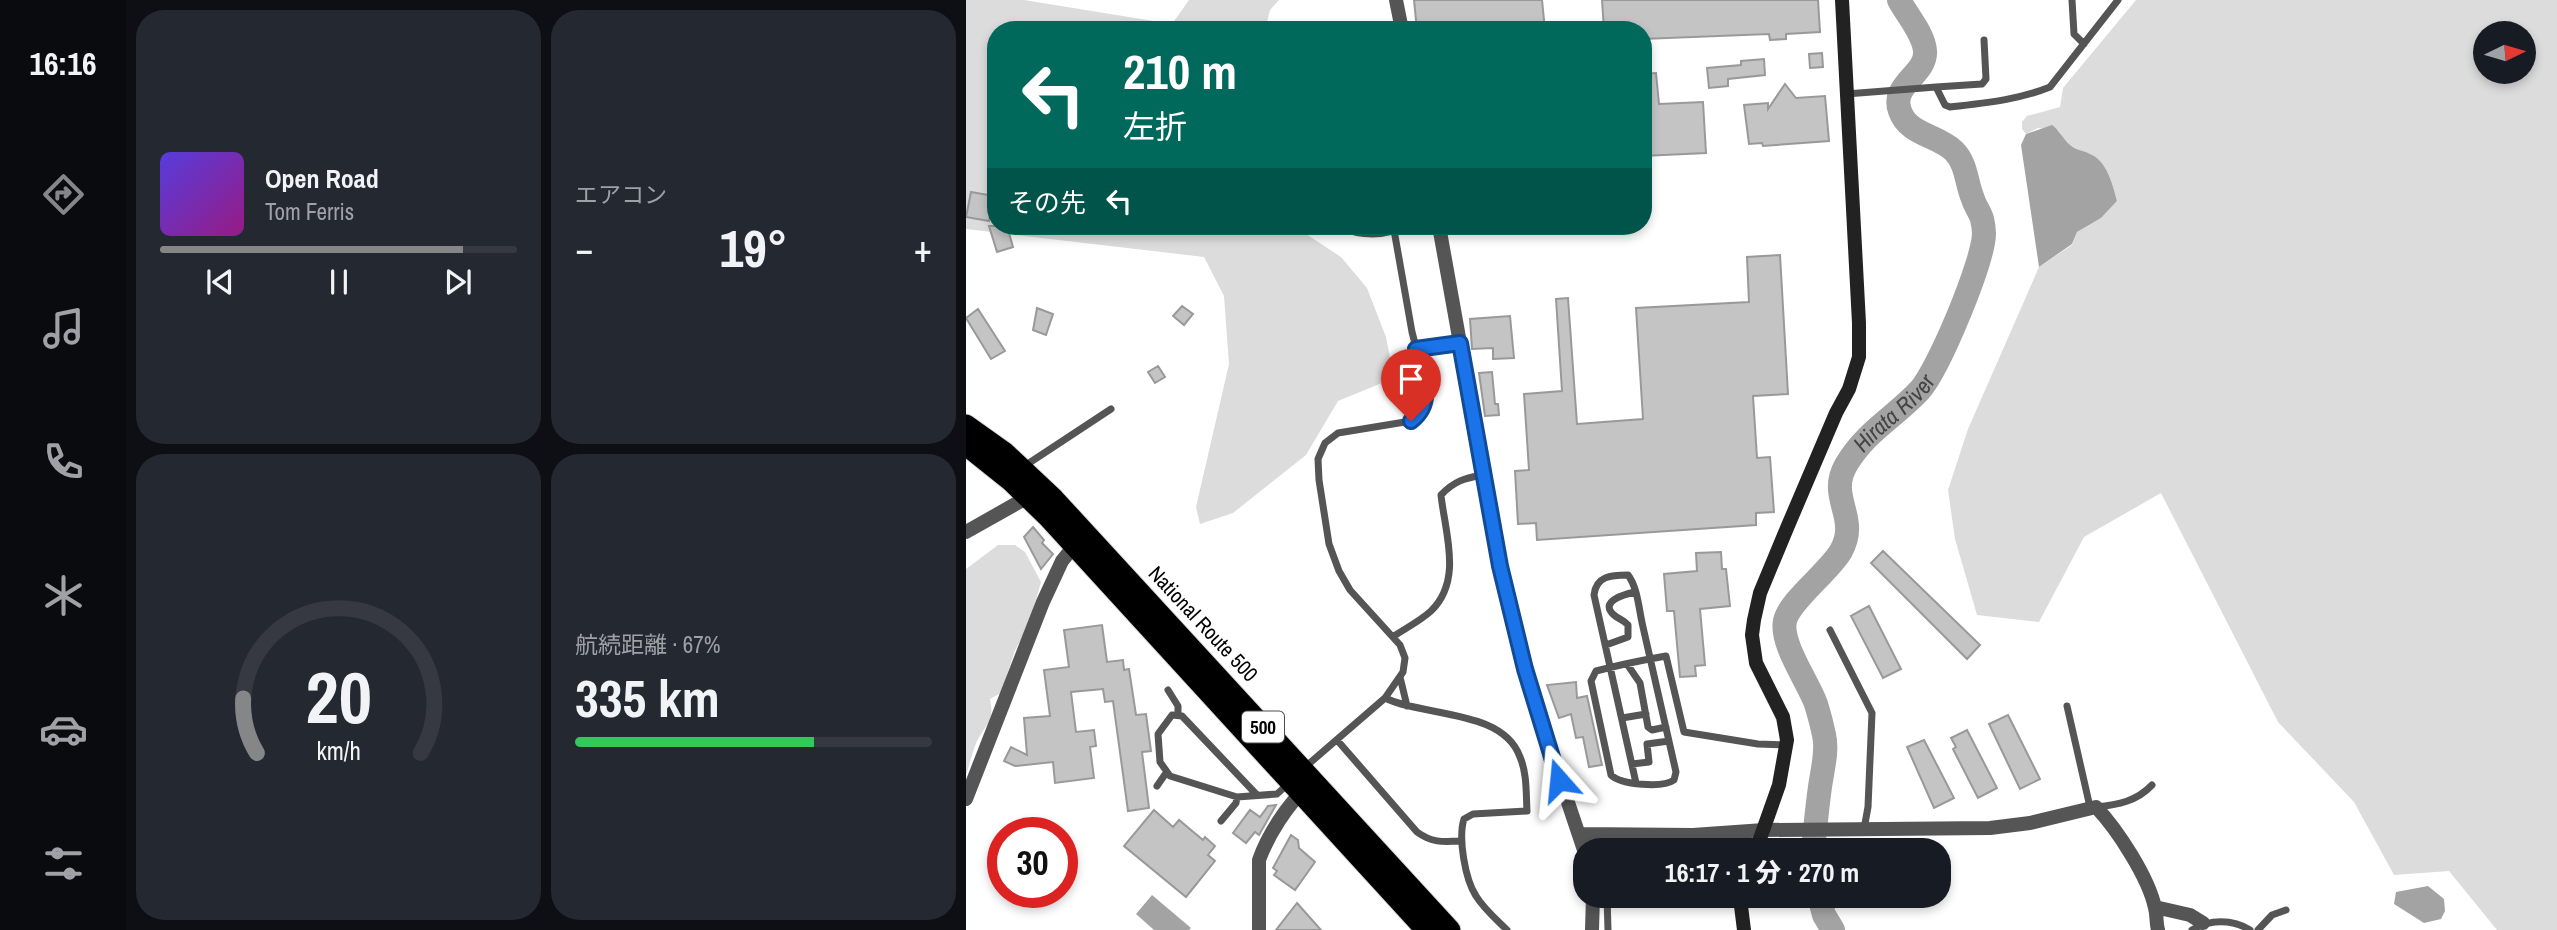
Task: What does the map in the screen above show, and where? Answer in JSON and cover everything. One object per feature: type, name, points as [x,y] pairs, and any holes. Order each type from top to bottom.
[{"type":"highway","name":"National Route 500","points":[[966,425],[1016,474],[1028,497],[1301,781],[1450,930]]},
{"type":"highway","name":"National Route 500","points":[[966,445],[1016,474],[1062,507],[1301,781],[1426,930]]},
{"type":"street","points":[[1396,0],[1400,21]]},
{"type":"street","points":[[1761,838],[1779,785],[1787,745],[1783,717],[1756,663],[1752,635],[1760,593],[1816,458],[1849,389],[1859,357],[1860,323],[1850,94],[1842,0]]},
{"type":"street","points":[[1442,235],[1500,566],[1522,658],[1580,838]]},
{"type":"street","points":[[966,531],[1028,497]]},
{"type":"street","points":[[966,799],[1043,602],[1062,561],[1075,545]]},
{"type":"street","points":[[1259,930],[1259,860],[1301,781]]},
{"type":"street","points":[[1579,834],[1693,835],[1764,830],[1990,828],[2030,823],[2093,807],[2108,820],[2126,846],[2155,907],[2158,930]]},
{"type":"street","points":[[2155,907],[2190,915],[2197,926]]},
{"type":"street","points":[[1592,930],[1593,908]]},
{"type":"street","points":[[1741,908],[1744,930]]},
{"type":"lane","points":[[2072,0],[2074,34],[2084,44]]},
{"type":"lane","points":[[1932,88],[1945,105],[1950,107],[1997,102],[2050,87],[2118,0]]},
{"type":"lane","points":[[1850,94],[1982,84],[1986,79],[1984,40]]},
{"type":"lane","points":[[1257,795],[1178,714],[1172,715],[1166,721],[1158,734],[1160,762],[1166,773],[1237,797],[1277,794],[1301,781],[1337,740],[1385,698],[1400,677],[1405,658],[1394,636],[1350,590],[1339,570],[1329,544],[1318,459],[1325,443],[1338,433],[1411,421],[1422,413],[1426,386],[1416,349],[1395,235]]},
{"type":"lane","points":[[1416,349],[1460,343]]},
{"type":"lane","points":[[1016,474],[1111,409]]},
{"type":"lane","points":[[1394,636],[1430,611],[1441,598],[1449,573],[1450,551],[1441,495],[1451,484],[1463,478],[1483,475]]},
{"type":"lane","points":[[1636,783],[1611,667],[1594,595],[1595,585],[1602,578],[1628,575],[1632,580],[1650,659],[1668,741],[1676,772],[1674,780],[1668,784],[1636,783],[1616,780],[1611,775],[1591,681],[1596,671],[1611,667],[1650,659],[1666,656],[1684,732],[1758,744],[1787,745]]},
{"type":"lane","points":[[1606,645],[1628,637],[1628,625],[1613,615],[1610,605],[1613,599],[1635,592]]},
{"type":"lane","points":[[1830,630],[1872,713],[1868,807],[1864,831]]},
{"type":"lane","points":[[1627,664],[1640,683],[1648,727],[1652,730],[1665,727]]},
{"type":"lane","points":[[1400,677],[1407,706]]},
{"type":"lane","points":[[1168,690],[1178,706],[1178,714]]},
{"type":"lane","points":[[1385,698],[1407,706],[1478,722],[1502,732],[1515,744],[1521,759],[1527,811],[1473,814],[1464,819],[1461,829],[1461,841],[1474,891],[1507,930]]},
{"type":"lane","points":[[2067,706],[2093,807],[2126,802],[2138,797],[2152,785]]},
{"type":"lane","points":[[1622,718],[1646,714]]},
{"type":"lane","points":[[1337,740],[1417,832],[1428,840],[1437,842],[1461,841]]},
{"type":"lane","points":[[1632,764],[1649,762],[1647,744],[1668,741]]},
{"type":"lane","points":[[1157,786],[1166,773]]},
{"type":"lane","points":[[1222,821],[1236,803],[1237,797]]},
{"type":"lane","points":[[1607,908],[1608,930]]},
{"type":"lane","points":[[2258,930],[2272,915],[2286,910]]},
{"type":"lane","points":[[2197,926],[2219,921],[2244,926],[2250,930]]},
{"type":"shaded area","points":[[966,0],[1024,0],[1154,21],[987,21],[987,231],[966,229]]},
{"type":"shaded area","points":[[1189,0],[1279,0],[1270,10],[1267,21],[1174,21]]},
{"type":"shaded area","points":[[2136,0],[2557,0],[2557,930],[2497,930],[2449,871],[2394,875],[2354,802],[2278,722],[2161,493],[2084,537],[2039,622],[1977,615],[1955,539],[1948,490],[1968,429],[2039,267],[2072,245],[2077,232],[2101,218],[2117,201],[2112,182],[2098,160],[2088,153],[2074,149],[2058,130],[2038,128],[2026,134],[2022,129],[2022,122],[2027,116],[2060,107],[2063,88]]},
{"type":"shaded area","points":[[2052,125],[2070,145],[2101,162],[2117,201],[2101,218],[2077,232],[2072,244],[2039,267],[2021,145],[2026,134]]},
{"type":"shaded area","points":[[1017,235],[1308,235],[1341,257],[1367,288],[1386,337],[1394,378],[1338,401],[1306,455],[1233,513],[1200,524],[1196,507],[1229,364],[1224,296],[1204,257]]},
{"type":"shaded area","points":[[998,545],[1015,545],[1025,552],[1041,582],[1028,628],[1015,650],[1001,693],[990,699],[990,717],[977,741],[966,775],[966,569]]},
{"type":"shaded area","points":[[2428,886],[2444,899],[2445,911],[2441,919],[2424,923],[2394,904],[2396,892]]},
{"type":"shaded area","points":[[1152,895],[1191,928],[1154,930],[1136,914]]},
{"type":"building","points":[[1414,0],[1542,0],[1544,21],[1416,21]]},
{"type":"building","points":[[1602,0],[1818,0],[1820,32],[1786,34],[1786,39],[1770,40],[1769,34],[1652,39],[1652,21],[1603,21]]},
{"type":"building","points":[[1822,53],[1823,67],[1810,68],[1809,54]]},
{"type":"building","points":[[1764,59],[1765,75],[1728,79],[1728,86],[1709,88],[1707,68],[1741,65],[1741,61]]},
{"type":"building","points":[[1652,73],[1656,73],[1659,104],[1703,102],[1706,153],[1652,156]]},
{"type":"building","points":[[1785,84],[1796,98],[1825,96],[1829,141],[1763,146],[1762,143],[1749,144],[1744,105],[1768,103],[1768,109]]},
{"type":"building","points":[[971,192],[987,195],[987,221],[966,217]]},
{"type":"building","points":[[992,235],[1010,235],[1013,247],[997,252]]},
{"type":"building","points":[[1780,255],[1788,394],[1753,396],[1757,458],[1770,457],[1774,512],[1756,513],[1756,525],[1537,540],[1536,523],[1518,524],[1515,471],[1529,470],[1524,394],[1562,391],[1556,299],[1568,298],[1577,424],[1643,419],[1636,308],[1749,302],[1747,257]]},
{"type":"building","points":[[1182,306],[1193,314],[1184,325],[1173,316]]},
{"type":"building","points":[[1037,308],[1053,314],[1046,335],[1033,330]]},
{"type":"building","points":[[978,309],[1005,351],[991,359],[966,318]]},
{"type":"building","points":[[1510,316],[1514,358],[1493,359],[1493,348],[1472,349],[1470,319]]},
{"type":"building","points":[[1158,366],[1165,377],[1155,383],[1148,372]]},
{"type":"building","points":[[1492,372],[1495,404],[1498,404],[1499,415],[1485,416],[1479,373]]},
{"type":"building","points":[[1033,527],[1044,540],[1042,543],[1053,554],[1041,569],[1024,537]]},
{"type":"building","points":[[1883,551],[1980,645],[1967,659],[1871,563]]},
{"type":"building","points":[[1721,552],[1722,569],[1726,569],[1730,606],[1700,609],[1705,665],[1695,666],[1696,676],[1680,677],[1674,611],[1667,611],[1664,574],[1697,571],[1696,553]]},
{"type":"building","points":[[1869,606],[1901,669],[1883,678],[1851,616]]},
{"type":"building","points":[[1102,625],[1107,662],[1123,660],[1124,670],[1129,669],[1136,715],[1146,714],[1151,751],[1142,752],[1149,808],[1128,811],[1113,701],[1105,702],[1103,689],[1071,692],[1076,732],[1094,730],[1096,746],[1090,747],[1094,778],[1055,783],[1053,762],[1015,766],[1004,761],[1011,747],[1027,755],[1024,718],[1050,716],[1044,670],[1069,667],[1064,630]]},
{"type":"building","points":[[1576,682],[1577,698],[1587,696],[1602,765],[1589,767],[1583,737],[1576,738],[1571,714],[1559,718],[1547,685]]},
{"type":"building","points":[[2008,715],[2040,779],[2020,789],[1989,724]]},
{"type":"building","points":[[1967,730],[1997,788],[1978,798],[1953,749],[1956,747],[1951,738]]},
{"type":"building","points":[[1924,740],[1954,798],[1934,808],[1907,747]]},
{"type":"building","points":[[1276,805],[1259,835],[1255,832],[1246,843],[1233,833],[1250,810],[1260,817],[1268,806]]},
{"type":"building","points":[[1154,810],[1173,827],[1179,820],[1203,840],[1205,837],[1215,846],[1208,855],[1215,861],[1186,897],[1124,846]]},
{"type":"building","points":[[1291,835],[1298,840],[1299,848],[1315,862],[1295,890],[1274,875],[1277,871],[1273,868]]},
{"type":"building","points":[[1297,903],[1321,930],[1276,930]]},
{"type":"waterway","name":"Hirata River","points":[[1814,838],[1825,741],[1816,704],[1787,640],[1785,621],[1801,596],[1841,551],[1847,528],[1840,488],[1846,465],[1862,443],[1910,400],[1928,378],[1968,290],[1984,234],[1982,219],[1958,156],[1947,146],[1916,130],[1900,111],[1900,94],[1921,66],[1925,51],[1918,31],[1899,0]]},
{"type":"waterway","name":"Hirata River","points":[[1822,908],[1833,930]]},
{"type":"route","points":[[1411,421],[1422,413],[1425,402],[1426,386],[1416,349],[1460,343],[1500,566],[1525,669],[1559,780]]}]
